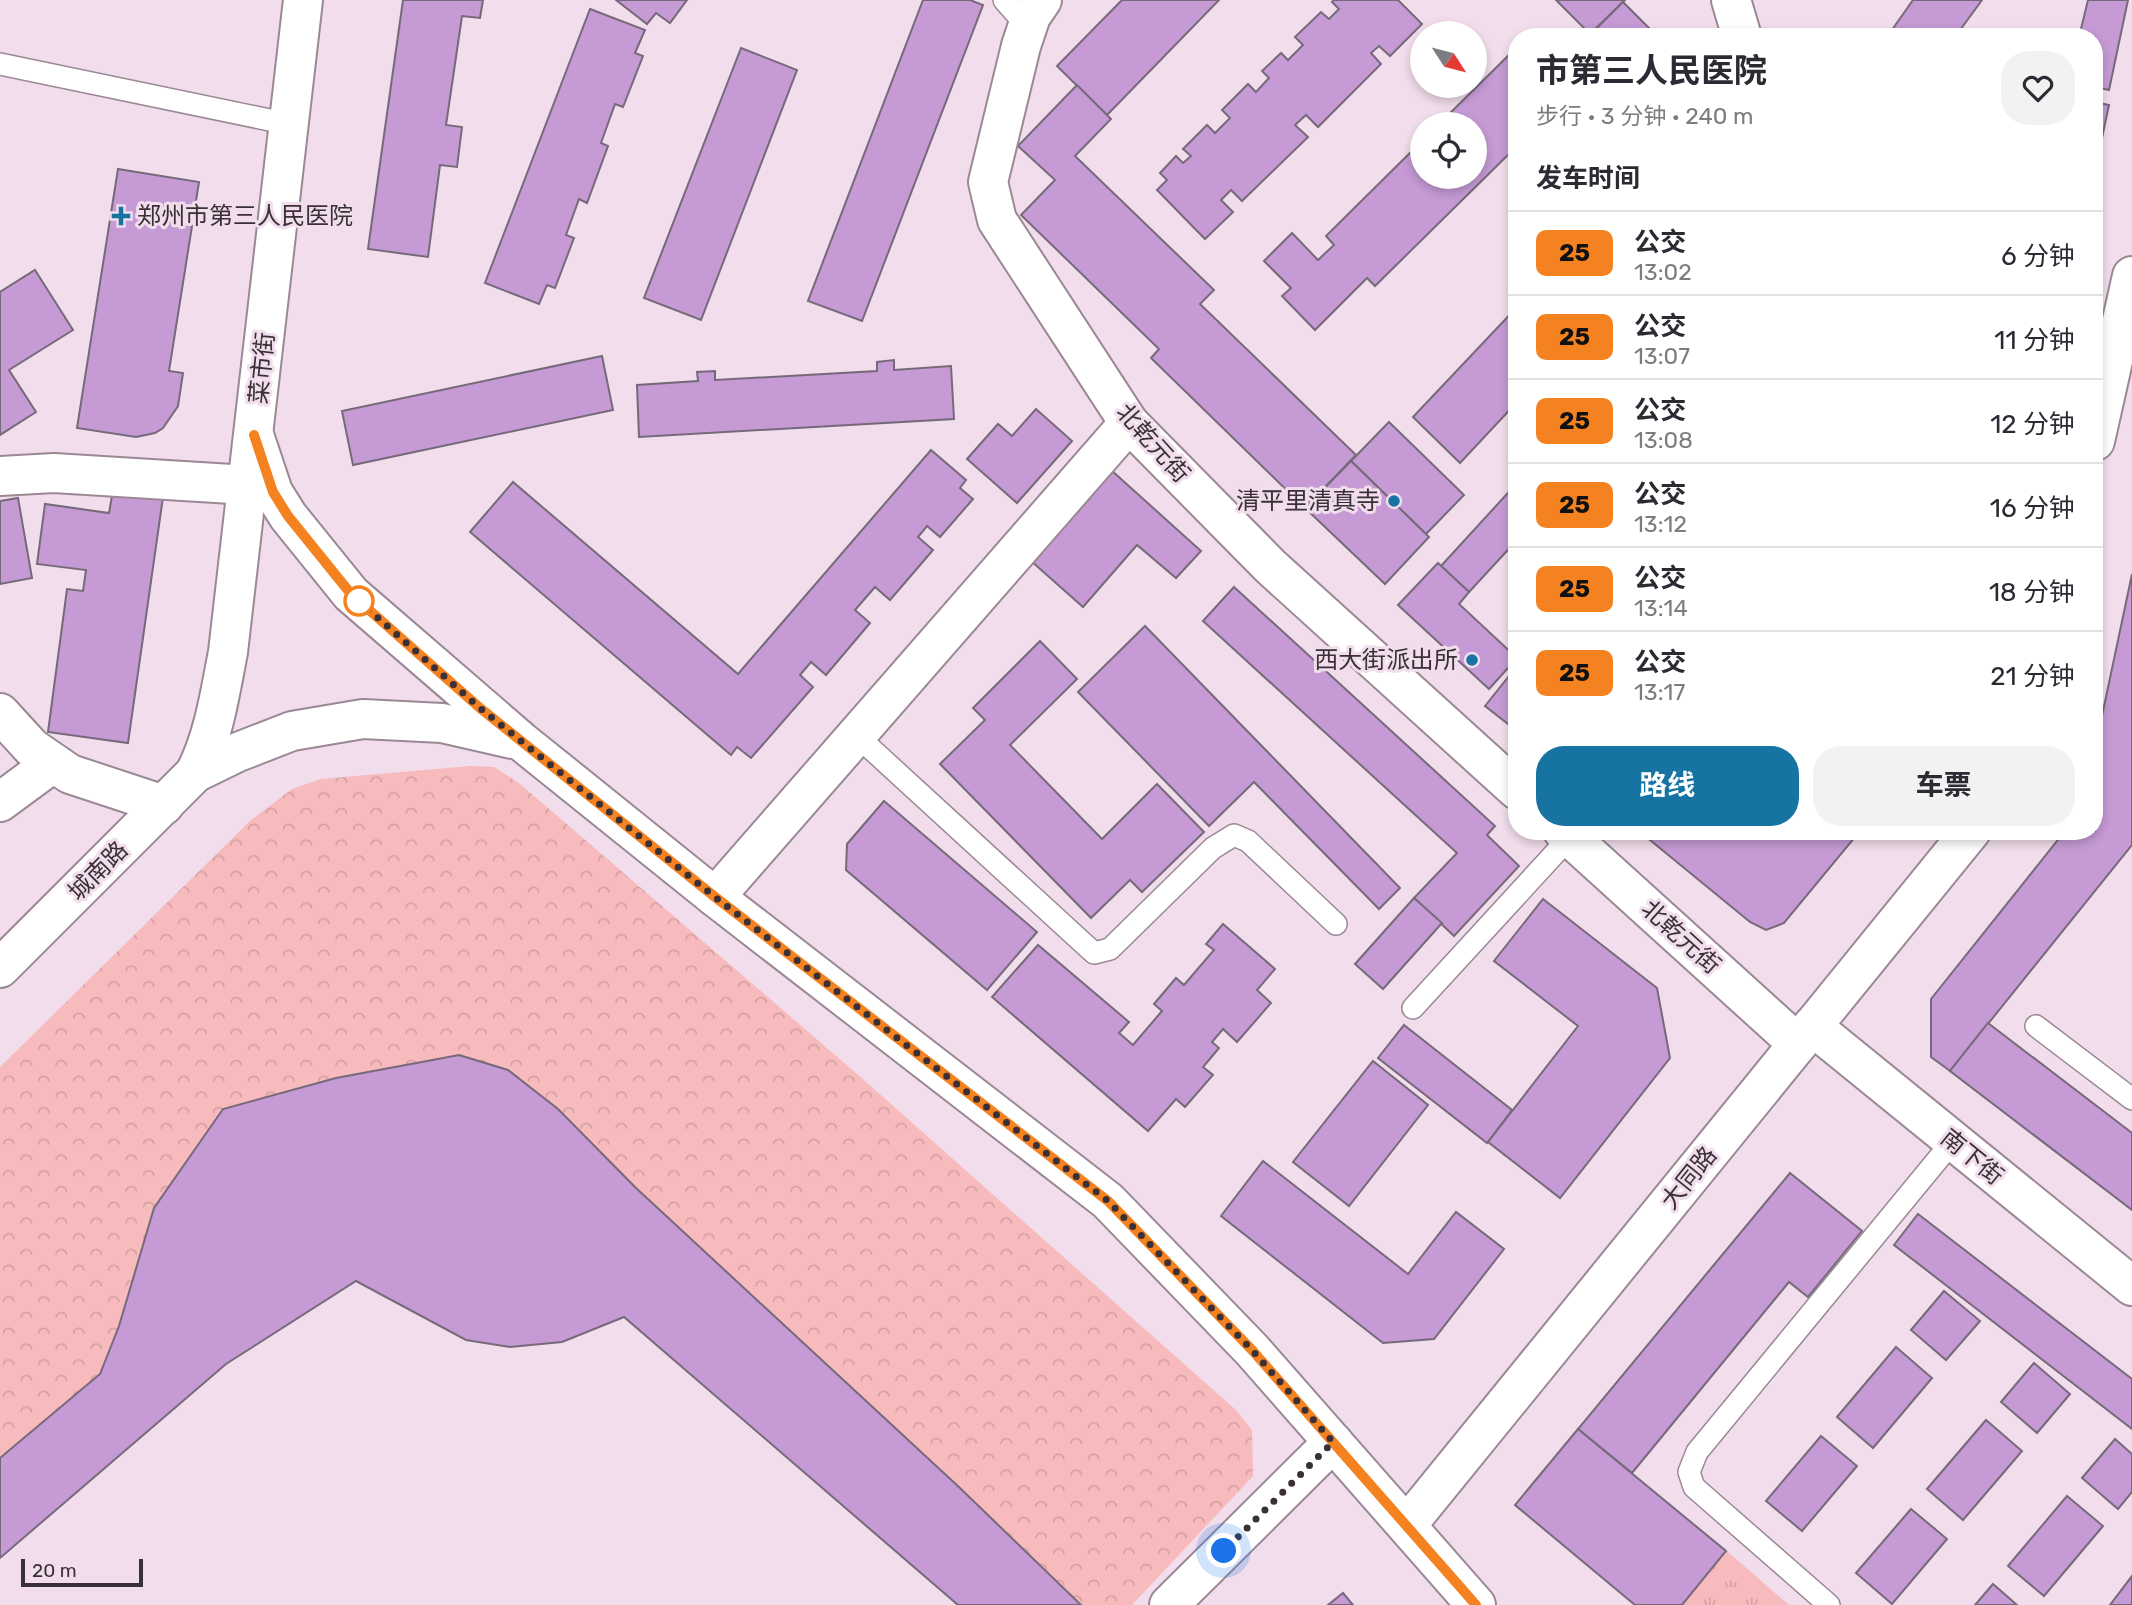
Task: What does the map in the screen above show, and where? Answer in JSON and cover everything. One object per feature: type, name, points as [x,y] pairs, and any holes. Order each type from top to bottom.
[{"type":"street","name":"菜市街","points":[[195,773],[205,755],[215,720],[228,652],[303,0]]},
{"type":"street","points":[[1731,0],[1739,28]]},
{"type":"street","name":"北乾元街","points":[[1025,9],[1021,46],[988,182],[997,220],[1129,423],[1270,566],[1508,782]]},
{"type":"street","points":[[2103,412],[2132,276]]},
{"type":"street","points":[[715,897],[1129,423]]},
{"type":"street","points":[[254,435],[273,492],[288,516],[351,594],[521,741],[715,897],[1108,1201],[1252,1350],[1476,1605]]},
{"type":"street","points":[[0,476],[54,473],[248,485]]},
{"type":"street","points":[[0,713],[32,748],[70,774],[164,805]]},
{"type":"street","points":[[195,773],[238,752],[292,731],[363,719],[442,723],[521,741]]},
{"type":"street","points":[[0,802],[53,763]]},
{"type":"street","name":"城南路","points":[[0,968],[195,773]]},
{"type":"street","name":"北乾元街","points":[[1574,840],[1805,1035]]},
{"type":"street","name":"大同路","points":[[1406,1525],[1964,840]]},
{"type":"street","name":"南下街","points":[[1805,1035],[1952,1141],[2132,1286]]},
{"type":"street","points":[[1169,1605],[1333,1442]]},
{"type":"lane","points":[[0,64],[289,124]]},
{"type":"lane","points":[[856,735],[1094,953],[1110,949],[1213,848],[1234,835],[1248,841],[1336,923]]},
{"type":"lane","points":[[1413,1007],[1562,840]]},
{"type":"lane","points":[[2036,1026],[2132,1099]]},
{"type":"lane","points":[[1829,1605],[1695,1488],[1689,1472],[1697,1451],[1952,1141]]},
{"type":"green space","points":[[470,766],[494,767],[519,783],[856,1073],[1236,1410],[1252,1430],[1253,1476],[1132,1605],[1081,1605],[960,1488],[636,1188],[558,1109],[154,1208],[119,1326],[100,1374],[0,1458],[0,1067],[251,820],[292,789],[321,779]]},
{"type":"green space","points":[[1727,1551],[1789,1605],[1682,1605]]},
{"type":"building","points":[[403,0],[483,0],[480,18],[462,16],[446,125],[462,127],[457,167],[440,165],[428,257],[368,249]]},
{"type":"building","points":[[616,0],[687,0],[670,23],[656,13],[647,24]]},
{"type":"building","points":[[923,0],[970,0],[983,5],[862,321],[808,301]]},
{"type":"building","points":[[1122,0],[1219,0],[1107,115],[1057,66]]},
{"type":"building","points":[[1398,0],[1419,21],[1410,21],[1410,36],[1390,56],[1379,46],[1371,53],[1381,64],[1318,127],[1306,115],[1295,125],[1308,137],[1242,201],[1231,190],[1221,200],[1233,212],[1205,239],[1157,190],[1167,180],[1160,173],[1176,156],[1183,163],[1191,156],[1183,149],[1207,125],[1215,133],[1230,118],[1222,110],[1248,84],[1256,92],[1269,78],[1262,71],[1281,53],[1288,60],[1303,45],[1295,37],[1321,12],[1329,19],[1339,9],[1332,2]]},
{"type":"building","points":[[1556,0],[1625,0],[1596,28],[1584,28]]},
{"type":"building","points":[[1913,0],[1982,0],[1962,28],[1893,28]]},
{"type":"building","points":[[2088,0],[2128,0],[2109,90],[2103,89],[2103,28],[2081,28]]},
{"type":"building","points":[[1623,2],[1649,28],[1597,28]]},
{"type":"building","points":[[590,9],[645,30],[635,53],[643,56],[623,107],[615,104],[601,143],[608,146],[587,203],[579,199],[566,235],[574,238],[555,288],[547,285],[539,304],[485,283]]},
{"type":"building","points":[[741,48],[797,70],[701,320],[644,298]]},
{"type":"building","points":[[1508,56],[1508,155],[1487,176],[1487,112],[1451,112],[1465,98],[1488,98],[1488,76]]},
{"type":"building","points":[[1077,85],[1111,119],[1075,156],[1214,290],[1200,304],[1356,455],[1305,508],[1151,358],[1159,349],[1021,215],[1055,180],[1018,146]]},
{"type":"building","points":[[2103,104],[2109,105],[2103,133]]},
{"type":"building","points":[[1410,153],[1410,189],[1473,189],[1375,286],[1367,278],[1315,330],[1282,296],[1291,288],[1264,261],[1292,233],[1318,260],[1334,245],[1326,236]]},
{"type":"building","points":[[118,169],[199,182],[169,371],[183,373],[178,406],[163,428],[155,433],[136,437],[77,428]]},
{"type":"building","points":[[35,270],[73,330],[9,370],[36,412],[0,435],[0,292]]},
{"type":"building","points":[[1508,317],[1508,412],[1460,463],[1413,417]]},
{"type":"building","points":[[602,356],[613,410],[353,465],[342,411]]},
{"type":"building","points":[[894,360],[894,370],[951,366],[954,419],[639,437],[637,385],[698,381],[697,372],[715,371],[715,380],[877,371],[877,362]]},
{"type":"building","points":[[1036,409],[1072,441],[1017,503],[967,459],[998,424],[1012,436]]},
{"type":"building","points":[[1389,422],[1464,495],[1426,534],[1351,461]]},
{"type":"building","points":[[931,450],[966,480],[960,488],[973,499],[940,537],[927,526],[918,537],[933,550],[890,600],[875,587],[855,610],[870,623],[826,675],[811,662],[800,675],[813,687],[751,758],[737,747],[731,755],[470,532],[513,482],[738,674]]},
{"type":"building","points":[[1351,461],[1429,537],[1385,584],[1305,508]]},
{"type":"building","points":[[1111,470],[1201,551],[1176,578],[1137,545],[1083,607],[1031,561]]},
{"type":"building","points":[[113,490],[163,497],[128,743],[48,732],[67,589],[83,591],[86,570],[37,564],[45,504],[109,513]]},
{"type":"building","points":[[1508,493],[1508,550],[1469,592],[1441,566]]},
{"type":"building","points":[[18,498],[32,578],[0,584],[0,501]]},
{"type":"building","points":[[1438,563],[1469,592],[1459,604],[1508,650],[1508,668],[1489,689],[1398,605]]},
{"type":"building","points":[[2132,574],[2132,845],[1950,1071],[1931,1057],[1931,999],[2058,840],[2103,840],[2103,711]]},
{"type":"building","points":[[1234,587],[1495,826],[1487,835],[1519,866],[1454,936],[1414,898],[1457,853],[1203,621]]},
{"type":"building","points":[[1145,626],[1400,888],[1379,909],[1254,782],[1209,826],[1078,692]]},
{"type":"building","points":[[1040,641],[1077,679],[1010,745],[1102,839],[1157,784],[1204,832],[1142,892],[1130,880],[1091,918],[940,764],[985,720],[973,708]]},
{"type":"building","points":[[1508,677],[1508,724],[1485,706]]},
{"type":"building","points":[[884,801],[1037,932],[987,990],[846,870],[847,844]]},
{"type":"building","points":[[1650,840],[1853,840],[1784,923],[1766,930],[1750,922]]},
{"type":"building","points":[[1414,898],[1442,923],[1383,989],[1355,964]]},
{"type":"building","points":[[1543,899],[1657,988],[1670,1058],[1560,1198],[1488,1142],[1578,1026],[1494,961]]},
{"type":"building","points":[[1223,924],[1275,969],[1257,990],[1271,1003],[1237,1042],[1223,1029],[1212,1042],[1219,1048],[1203,1067],[1213,1075],[1185,1107],[1176,1099],[1148,1131],[992,997],[1038,945],[1129,1022],[1119,1033],[1133,1045],[1162,1011],[1154,1004],[1176,978],[1184,985],[1214,950],[1206,944]]},
{"type":"building","points":[[1988,1023],[2132,1133],[2132,1210],[1950,1071]]},
{"type":"building","points":[[1404,1025],[1512,1110],[1487,1143],[1378,1058]]},
{"type":"building","points":[[459,1055],[508,1070],[558,1109],[636,1188],[960,1488],[1081,1605],[958,1605],[624,1317],[562,1342],[510,1347],[466,1340],[356,1281],[226,1364],[0,1558],[0,1458],[100,1374],[119,1326],[154,1208],[223,1109],[336,1078]]},
{"type":"building","points":[[1373,1061],[1428,1105],[1349,1206],[1293,1162]]},
{"type":"building","points":[[1263,1161],[1408,1274],[1456,1212],[1504,1249],[1434,1339],[1383,1343],[1221,1216]]},
{"type":"building","points":[[1790,1173],[1862,1231],[1808,1297],[1789,1282],[1632,1473],[1578,1429]]},
{"type":"building","points":[[1918,1214],[2132,1379],[2132,1429],[1894,1245]]},
{"type":"building","points":[[1944,1291],[1980,1321],[1946,1360],[1911,1330]]},
{"type":"building","points":[[1896,1347],[1932,1378],[1873,1448],[1837,1417]]},
{"type":"building","points":[[2034,1363],[2070,1394],[2037,1433],[2001,1402]]},
{"type":"building","points":[[1986,1420],[2022,1451],[1963,1520],[1927,1489]]},
{"type":"building","points":[[1578,1429],[1726,1551],[1682,1605],[1635,1605],[1515,1505]]},
{"type":"building","points":[[1821,1436],[1857,1466],[1802,1531],[1766,1501]]},
{"type":"building","points":[[2115,1439],[2132,1454],[2132,1492],[2118,1509],[2082,1478]]},
{"type":"building","points":[[2067,1496],[2103,1526],[2044,1596],[2008,1566]]},
{"type":"building","points":[[1911,1509],[1947,1539],[1892,1604],[1856,1573]]},
{"type":"building","points":[[2132,1576],[2132,1605],[2110,1605]]},
{"type":"building","points":[[1993,1584],[2017,1605],[1975,1605]]},
{"type":"building","points":[[1343,1593],[1353,1605],[1328,1605]]},
{"type":"bus line","name":"25","points":[[254,435],[273,492],[288,516],[351,594],[480,708],[715,897],[1108,1201],[1252,1350],[1476,1605]]},
{"type":"place","name":"郑州市第三人民医院","points":[[121,216]]},
{"type":"place","name":"清平里清真寺","points":[[1394,501]]},
{"type":"place","name":"西大街派出所","points":[[1472,660]]},
{"type":"route","points":[[359,601],[480,708],[715,897],[1108,1201],[1252,1350],[1333,1442],[1224,1551]]}]
